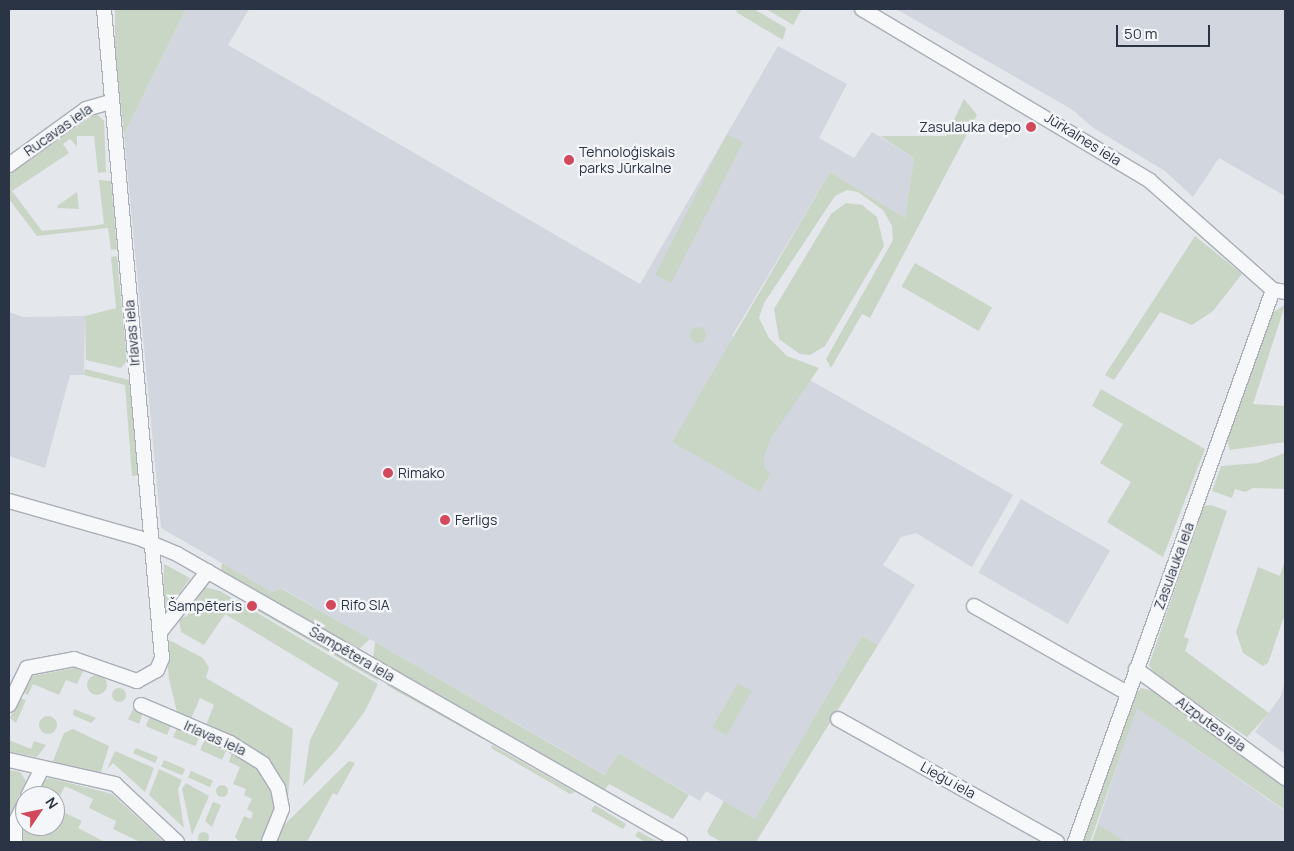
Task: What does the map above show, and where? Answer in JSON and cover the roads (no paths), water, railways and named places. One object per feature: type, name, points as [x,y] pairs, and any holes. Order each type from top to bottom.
[{"type":"street","name":"Irlavas iela","points":[[9,705],[27,668],[74,660],[137,681],[157,670],[162,658],[161,630],[110,102],[104,9]]},
{"type":"street","name":"Jūrkalnes iela","points":[[862,9],[1150,181],[1279,291]]},
{"type":"street","name":"Rucavas iela","points":[[9,165],[86,109],[110,102]]},
{"type":"street","name":"Zasulauka iela","points":[[1075,842],[1127,693],[1279,291]]},
{"type":"street","name":"Šampētera iela","points":[[9,501],[152,542],[208,571],[680,842]]},
{"type":"street","points":[[161,630],[208,571]]},
{"type":"street","points":[[974,606],[1127,693]]},
{"type":"street","name":"Aizputes iela","points":[[1136,669],[1285,778]]},
{"type":"street","name":"Irlavas iela","points":[[141,705],[230,743],[264,764],[278,788],[282,809],[268,842]]},
{"type":"street","name":"Lieģu iela","points":[[838,719],[1057,842]]},
{"type":"street","points":[[9,760],[115,784],[177,842]]},
{"type":"street","points":[[33,786],[42,768]]},
{"type":"place","name":"Zasulauka depo","points":[[1031,127]]},
{"type":"place","name":"Tehnoloģiskais parks Jūrkalne","points":[[569,160]]},
{"type":"place","name":"Rimako","points":[[388,473]]},
{"type":"place","name":"Ferligs","points":[[445,520]]},
{"type":"place","name":"Rifo SIA","points":[[331,605]]},
{"type":"place","name":"Šampēteris","points":[[252,606]]}]
